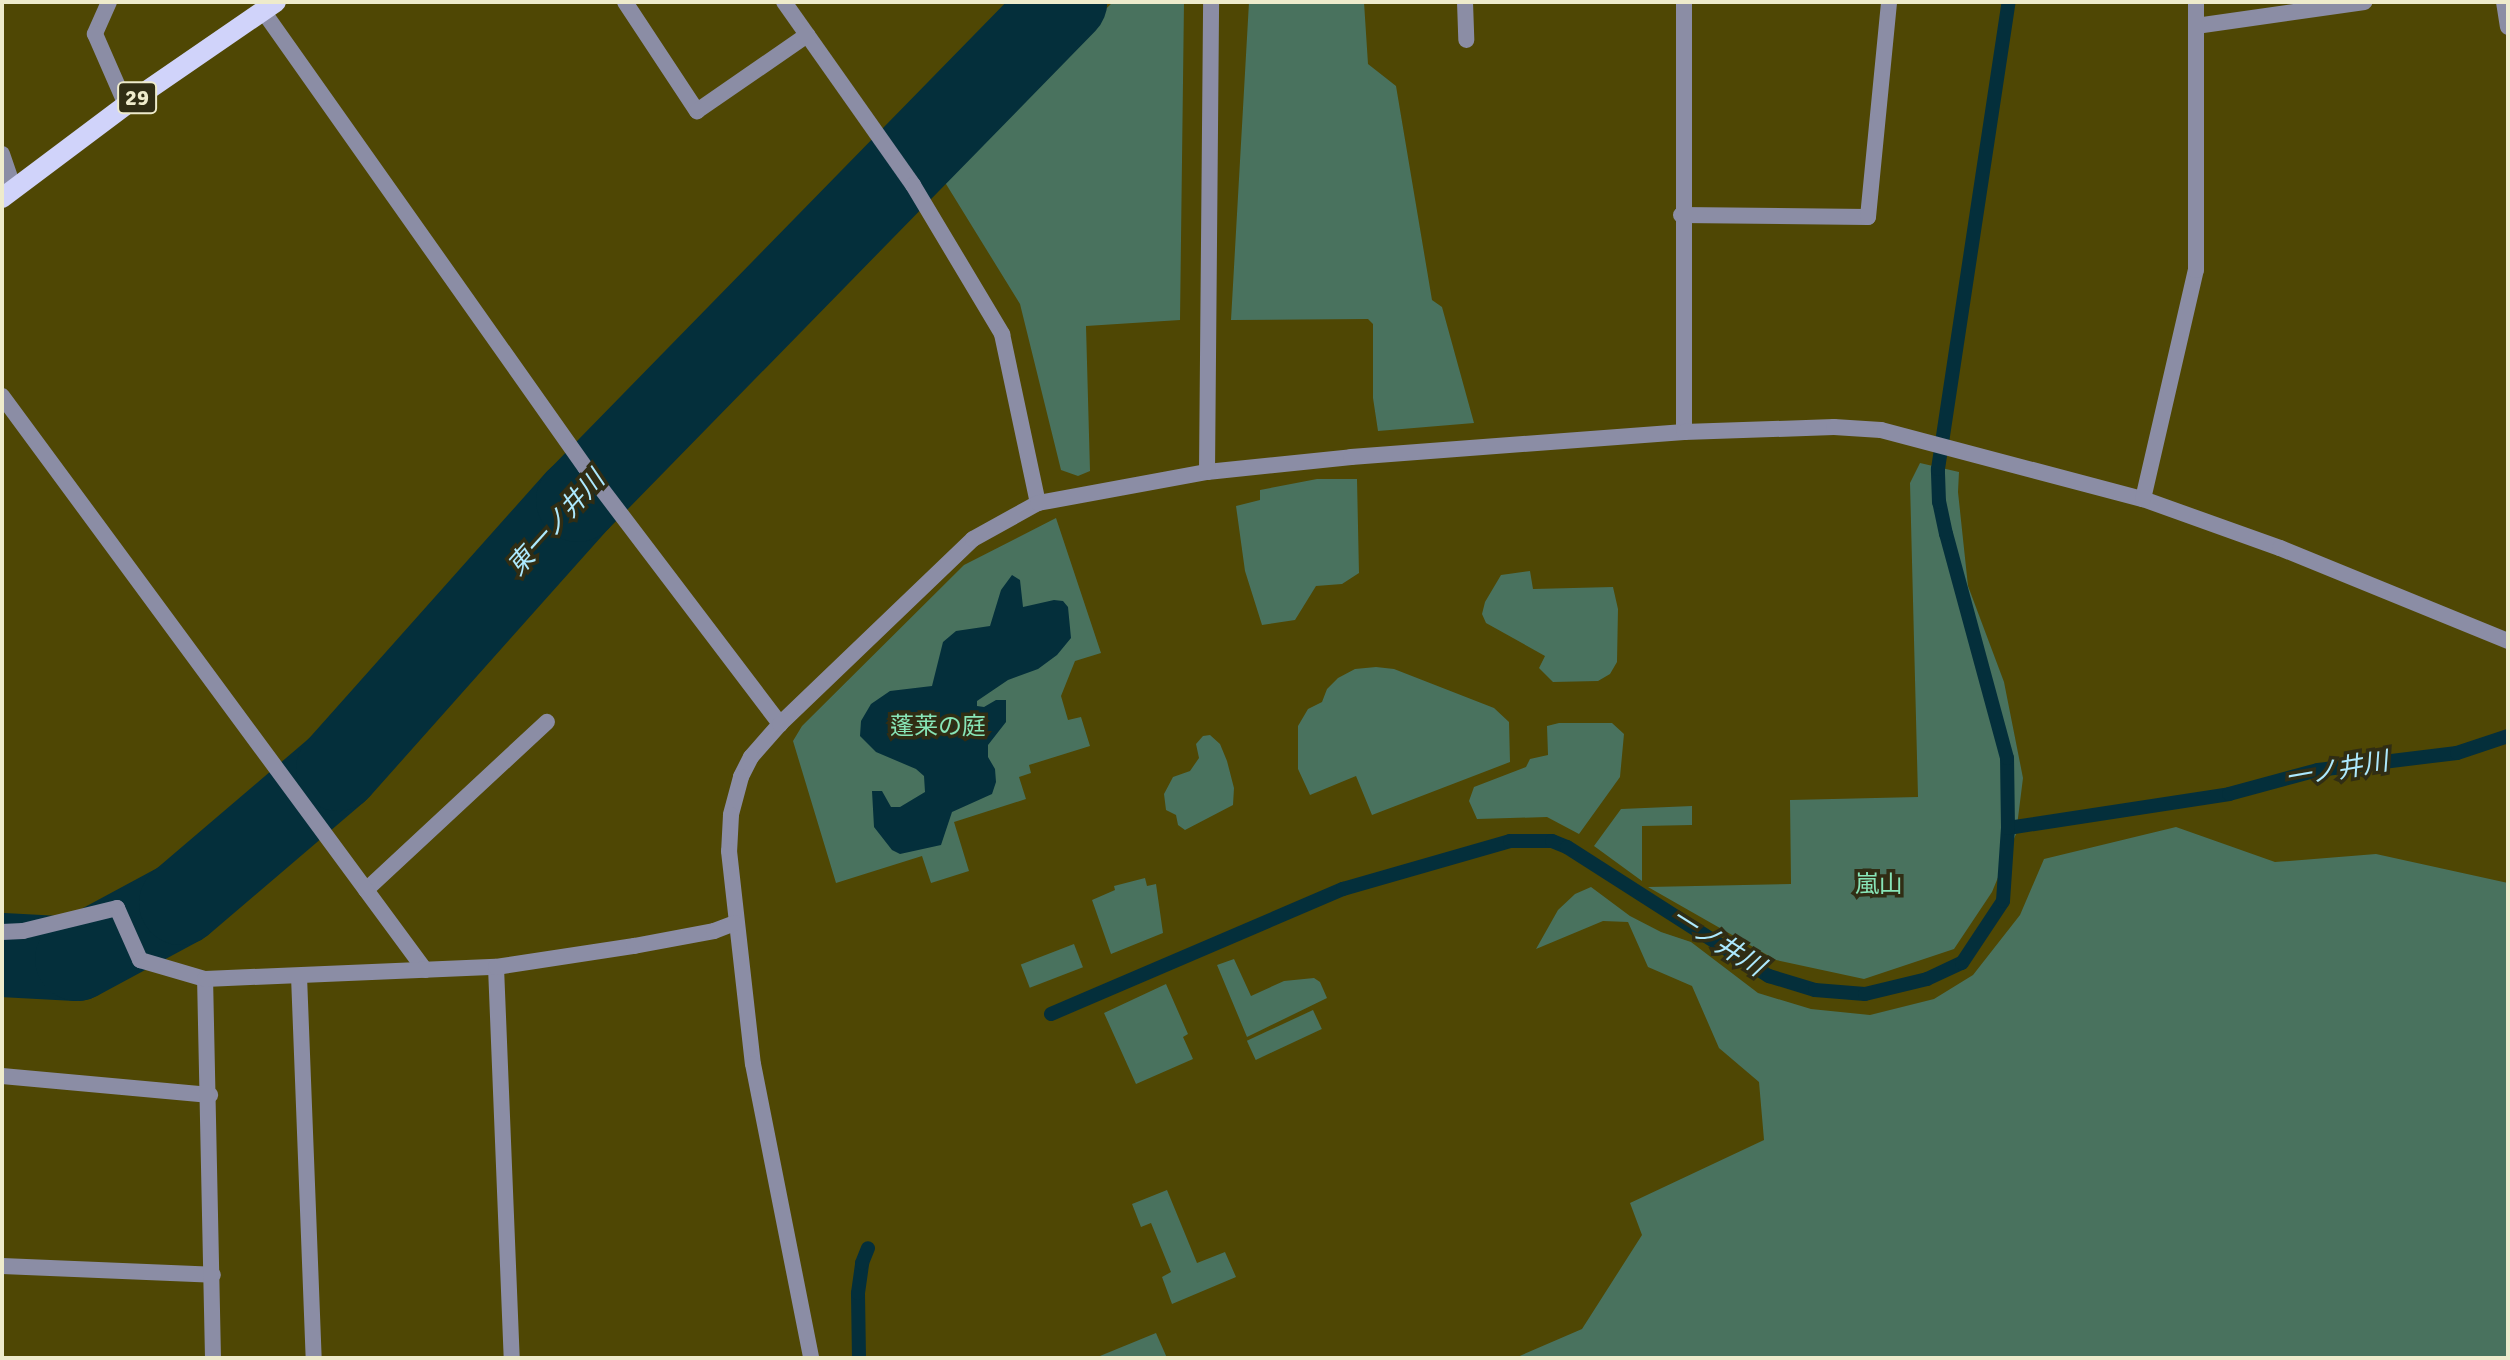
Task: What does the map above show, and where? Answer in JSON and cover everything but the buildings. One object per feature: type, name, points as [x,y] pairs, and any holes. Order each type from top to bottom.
[{"type":"main road","name":"29","points":[[8,194],[126,105],[270,7]]},
{"type":"street","points":[[109,2],[95,34],[126,105]]},
{"type":"street","points":[[625,2],[697,111],[807,35]]},
{"type":"street","points":[[784,2],[913,185],[1002,334],[1038,503]]},
{"type":"street","points":[[1207,472],[1211,2]]},
{"type":"street","points":[[1465,2],[1466,40]]},
{"type":"street","points":[[1684,2],[1681,215],[1684,432]]},
{"type":"street","points":[[1681,215],[1868,217],[1889,2]]},
{"type":"street","points":[[2143,499],[2196,270],[2196,2]]},
{"type":"street","points":[[2196,26],[2364,2]]},
{"type":"street","points":[[2504,2],[2508,27]]},
{"type":"street","points":[[270,7],[585,467],[780,724]]},
{"type":"street","points":[[2,154],[8,194]]},
{"type":"street","points":[[2,396],[315,816],[425,970]]},
{"type":"street","points":[[811,1358],[753,1064],[729,851],[736,795],[751,757],[780,724],[973,539],[1038,503],[1207,472],[1351,457],[1684,432],[1834,427],[1881,430],[2143,499],[2280,548],[2508,641]]},
{"type":"street","points":[[366,890],[547,722]]},
{"type":"street","points":[[2,932],[23,931],[117,908],[140,960],[205,979],[496,967],[634,946],[714,931],[735,923]]},
{"type":"street","points":[[496,967],[512,1358]]},
{"type":"street","points":[[299,976],[314,1358]]},
{"type":"street","points":[[205,979],[210,1095],[213,1358]]},
{"type":"street","points":[[2,1076],[210,1095]]},
{"type":"street","points":[[2,1266],[213,1275]]},
{"type":"green space","points":[[1113,2],[1184,2],[1180,320],[1086,326],[1090,471],[1078,476],[1061,470],[1020,304],[938,171]]},
{"type":"green space","points":[[1249,2],[1364,2],[1368,64],[1396,86],[1432,300],[1442,307],[1474,423],[1378,431],[1373,398],[1373,324],[1368,319],[1231,320]]},
{"type":"green space","name":"嵐山","points":[[1920,463],[1959,472],[1958,492],[1968,586],[2004,682],[2023,778],[2016,834],[1992,892],[1954,949],[1864,979],[1776,960],[1648,887],[1791,884],[1790,800],[1918,797],[1910,483]]},
{"type":"green space","points":[[1317,479],[1357,479],[1359,573],[1342,584],[1316,586],[1295,620],[1262,625],[1245,571],[1236,506],[1260,500],[1260,490]]},
{"type":"green space","name":"蓬莱の庭","points":[[1056,518],[1101,653],[1075,661],[1061,696],[1068,720],[1081,717],[1090,746],[1029,765],[1031,773],[1019,777],[1026,799],[954,822],[969,871],[931,883],[922,856],[836,883],[793,741],[802,726],[964,565]]},
{"type":"green space","points":[[1530,571],[1533,589],[1613,587],[1618,609],[1617,662],[1610,674],[1598,681],[1553,682],[1539,668],[1545,656],[1486,623],[1482,614],[1485,602],[1501,575]]},
{"type":"green space","points":[[1355,669],[1394,669],[1494,708],[1509,722],[1510,762],[1372,815],[1356,776],[1310,795],[1298,769],[1298,726],[1308,709],[1322,702],[1327,689],[1338,678]]},
{"type":"green space","points":[[1559,723],[1612,723],[1624,734],[1620,777],[1579,834],[1547,817],[1477,819],[1469,801],[1474,787],[1526,767],[1530,759],[1548,755],[1547,726]]},
{"type":"green space","points":[[1210,735],[1220,744],[1227,761],[1234,788],[1233,805],[1185,830],[1178,825],[1176,815],[1166,810],[1164,794],[1173,777],[1190,771],[1199,758],[1196,744],[1203,736]]},
{"type":"green space","points":[[1692,806],[1692,825],[1642,826],[1642,881],[1594,846],[1621,809]]},
{"type":"green space","points":[[2176,827],[2275,862],[2376,854],[2508,883],[2508,1358],[1515,1358],[1582,1329],[1642,1235],[1630,1203],[1764,1140],[1759,1082],[1719,1048],[1692,986],[1648,967],[1628,922],[1603,921],[1536,949],[1558,910],[1575,894],[1591,887],[1630,916],[1661,932],[1691,942],[1758,993],[1811,1009],[1870,1015],[1934,999],[1973,975],[2020,915],[2044,859]]},
{"type":"green space","points":[[1145,878],[1147,886],[1156,884],[1163,933],[1111,954],[1092,900],[1115,890],[1114,886]]},
{"type":"green space","points":[[1074,944],[1083,967],[1030,988],[1021,964]]},
{"type":"green space","points":[[1234,959],[1251,996],[1284,981],[1314,978],[1320,982],[1327,998],[1247,1037],[1217,965]]},
{"type":"green space","points":[[1166,984],[1188,1034],[1183,1037],[1193,1059],[1136,1084],[1104,1013]]},
{"type":"green space","points":[[1313,1010],[1322,1029],[1256,1060],[1247,1041]]},
{"type":"green space","points":[[1167,1190],[1197,1263],[1225,1252],[1236,1277],[1172,1304],[1162,1277],[1171,1272],[1151,1223],[1141,1227],[1132,1204]]},
{"type":"green space","points":[[1156,1333],[1167,1358],[1095,1358]]},
{"type":"water","points":[[1012,575],[1020,580],[1023,607],[1063,601],[1068,607],[1071,638],[1057,655],[1038,669],[1008,680],[977,701],[977,706],[984,707],[996,700],[1006,700],[1006,722],[988,745],[988,757],[995,769],[996,782],[992,794],[952,812],[941,845],[900,854],[892,850],[874,827],[872,791],[882,791],[891,807],[900,807],[925,792],[924,776],[916,769],[876,752],[860,736],[861,721],[871,704],[890,691],[932,686],[943,642],[956,631],[990,626],[1001,590]]},
{"type":"waterway","name":"東一ノ井川","points":[[2,955],[77,959],[181,903],[338,769],[578,500],[1065,2]]},
{"type":"waterway","name":"一ノ井川","points":[[1051,1014],[1343,889],[1510,841],[1552,841],[1567,847],[1769,976],[1815,990],[1865,994],[1927,979],[1962,963],[2003,901],[2008,828],[2007,758],[1946,534],[1939,502],[1938,469],[2009,2]]},
{"type":"waterway","name":"一ノ井川","points":[[2008,828],[2229,794],[2318,770],[2457,753],[2508,736]]},
{"type":"waterway","name":"一ノ井川","points":[[859,1358],[858,1293],[862,1263],[868,1248]]}]
